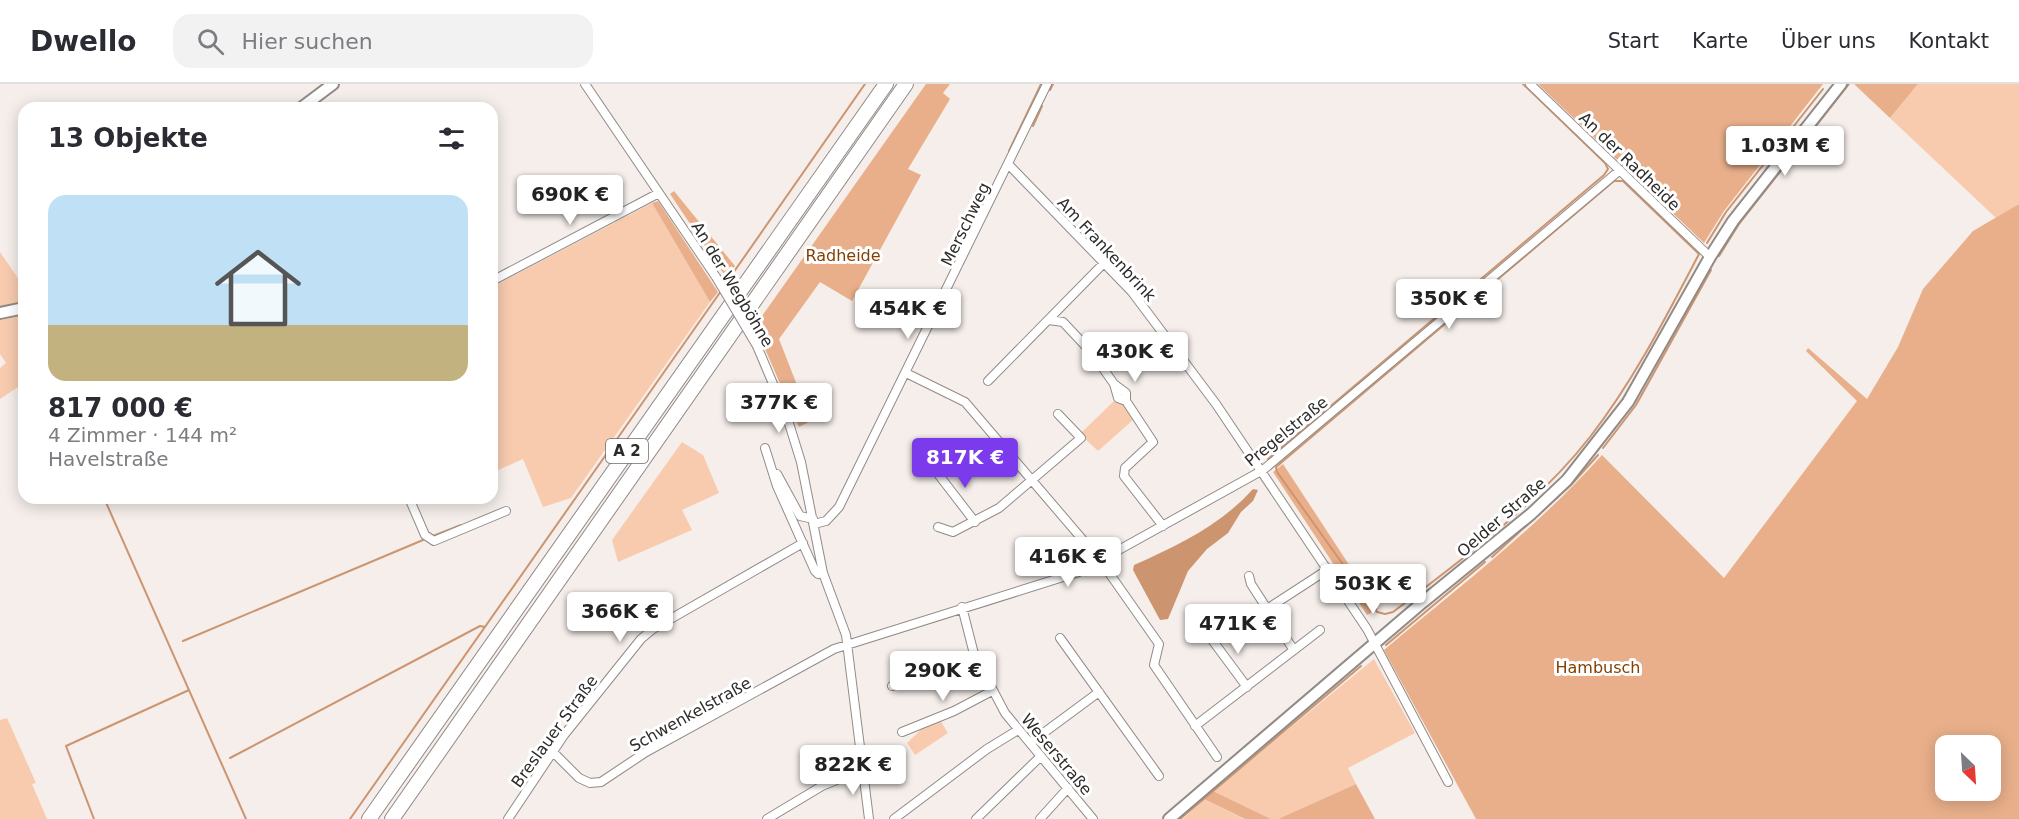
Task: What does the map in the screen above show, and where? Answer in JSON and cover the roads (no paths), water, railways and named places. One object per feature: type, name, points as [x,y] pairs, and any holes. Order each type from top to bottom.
[{"type":"highway","name":"A 2","points":[[369,819],[885,84]]},
{"type":"highway","name":"A 2","points":[[392,819],[906,84]]},
{"type":"street","points":[[309,102],[333,84]]},
{"type":"street","name":"An der Wegböhne","points":[[585,84],[716,277],[757,346],[787,417],[801,462],[823,573],[848,645],[869,819]]},
{"type":"street","name":"Merschweg","points":[[813,522],[826,521],[839,507],[1047,84]]},
{"type":"street","name":"An der Radheide","points":[[1530,84],[1710,257]]},
{"type":"street","name":"Oelder Straße","points":[[1169,819],[1531,514],[1567,480],[1628,402],[1710,257],[1740,212],[1841,84]]},
{"type":"street","name":"Am Frankenbrink","points":[[1009,165],[1104,263],[1168,337],[1263,470],[1374,644],[1448,782]]},
{"type":"street","name":"Pregelstraße","points":[[848,645],[905,628],[916,621],[1079,572],[1263,470],[1620,170]]},
{"type":"street","points":[[498,278],[659,193]]},
{"type":"street","points":[[988,381],[1049,320],[1062,303],[1104,263]]},
{"type":"street","points":[[1062,303],[1063,322]]},
{"type":"street","points":[[0,314],[18,310]]},
{"type":"street","points":[[1049,320],[1063,322],[1093,354],[1114,384],[1118,398],[1126,401],[1153,442],[1125,468],[1125,476],[1162,525]]},
{"type":"street","points":[[906,373],[965,402],[1100,560],[1159,644],[1154,665],[1217,757]]},
{"type":"street","points":[[938,527],[953,532],[999,508],[1082,438],[1058,414]]},
{"type":"street","name":"An der Wegböhne","points":[[765,448],[773,468],[800,516],[813,522]]},
{"type":"street","name":"An der Wegböhne","points":[[773,468],[777,486],[815,571],[823,573]]},
{"type":"street","points":[[935,470],[975,522]]},
{"type":"street","points":[[412,504],[426,535],[434,541],[506,511]]},
{"type":"street","name":"Breslauer Straße","points":[[508,819],[553,752],[641,639],[653,629],[803,543]]},
{"type":"street","points":[[1267,609],[1327,570]]},
{"type":"street","points":[[1249,576],[1251,584],[1293,649]]},
{"type":"street","name":"Weserstraße","points":[[962,607],[974,654],[992,691],[1018,730],[1093,819]]},
{"type":"street","points":[[1195,726],[1320,630]]},
{"type":"street","points":[[1210,637],[1247,687]]},
{"type":"street","points":[[1060,638],[1159,776]]},
{"type":"street","name":"Schwenkelstraße","points":[[553,752],[579,778],[590,783],[601,782],[646,752],[834,649],[848,645]]},
{"type":"street","points":[[892,686],[974,654]]},
{"type":"street","points":[[902,732],[954,711],[992,691]]},
{"type":"street","points":[[1030,743],[1099,692]]},
{"type":"street","points":[[897,818],[987,749],[1018,730]]},
{"type":"street","points":[[975,819],[1041,756]]},
{"type":"street","points":[[767,819],[822,786],[863,770]]},
{"type":"street","points":[[1040,819],[1068,788]]},
{"type":"waterway","points":[[724,286],[865,84]]},
{"type":"waterway","points":[[1009,151],[1041,84]]},
{"type":"waterway","points":[[1050,90],[1053,84]]},
{"type":"waterway","points":[[1268,459],[1604,175],[1608,169],[1605,163],[1523,84]]},
{"type":"waterway","points":[[1719,256],[1739,224],[1849,84]]},
{"type":"waterway","points":[[1707,243],[1726,212],[1823,89]]},
{"type":"waterway","points":[[1033,126],[1042,106]]},
{"type":"waterway","points":[[1614,181],[1623,181],[1699,254],[1662,325],[1606,415],[1569,462],[1546,486],[1497,530],[1393,612],[1385,614],[1377,612],[1277,472],[1276,467],[1614,181]]},
{"type":"waterway","points":[[1603,448],[1636,405],[1711,270]]},
{"type":"waterway","points":[[350,819],[721,291]]},
{"type":"waterway","points":[[0,308],[18,304]]},
{"type":"waterway","points":[[1492,557],[1571,485],[1598,455]]},
{"type":"waterway","points":[[107,504],[246,819]]},
{"type":"waterway","points":[[433,536],[461,525]]},
{"type":"waterway","points":[[183,641],[423,540]]},
{"type":"waterway","points":[[1386,645],[1485,562]]},
{"type":"waterway","points":[[230,758],[480,626],[485,627]]},
{"type":"waterway","points":[[1180,819],[1361,666]]},
{"type":"waterway","points":[[94,819],[66,746],[189,690]]},
{"type":"park label","name":"Radheide","points":[[843,255]]},
{"type":"park label","name":"Hambusch","points":[[1598,667]]}]
